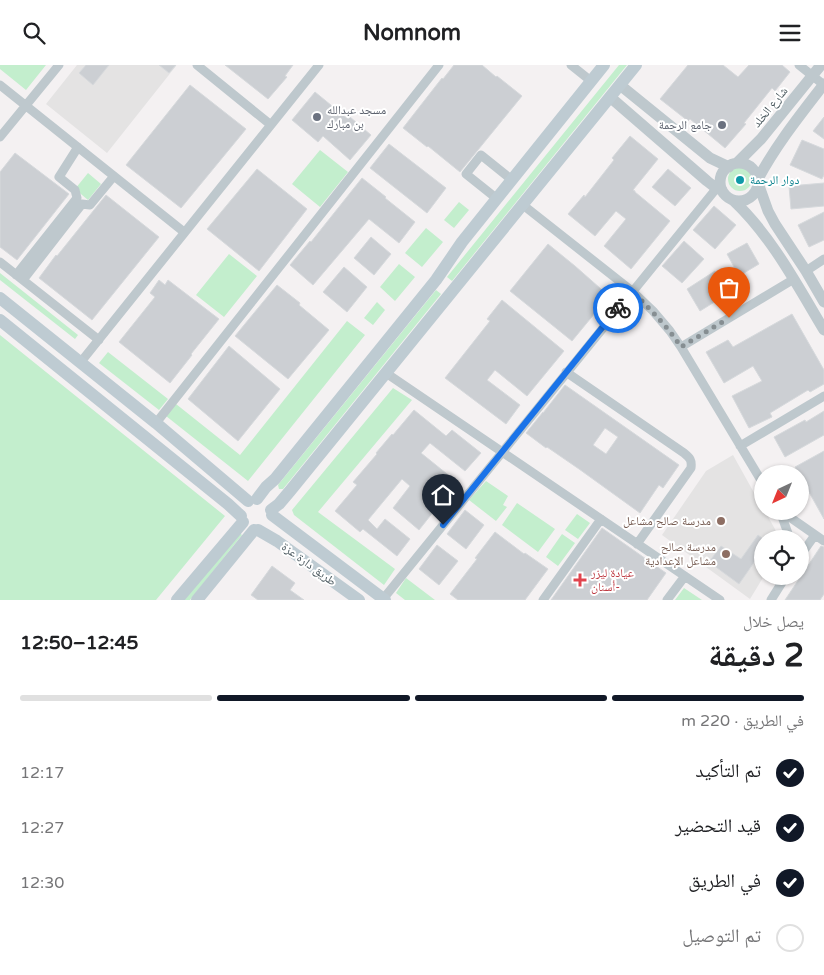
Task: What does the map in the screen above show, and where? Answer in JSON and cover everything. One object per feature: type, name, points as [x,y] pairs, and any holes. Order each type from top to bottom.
[{"type":"main road","points":[[249,524],[266,527],[272,513],[636,65]]},
{"type":"main road","points":[[249,524],[242,508],[275,479],[436,280],[496,199],[591,81],[599,67]]},
{"type":"main road","points":[[436,280],[452,292]]},
{"type":"main road","points":[[0,298],[252,500],[266,502],[272,513],[384,599]]},
{"type":"main road","name":"طريق دارة عزة","points":[[0,320],[228,504],[249,524],[277,541],[359,600]]},
{"type":"main road","points":[[177,600],[249,524]]},
{"type":"main road","points":[[197,600],[249,524]]},
{"type":"street","points":[[0,137],[59,65]]},
{"type":"street","points":[[197,65],[271,125]]},
{"type":"street","points":[[80,363],[319,65]]},
{"type":"street","points":[[156,423],[439,65]]},
{"type":"street","points":[[572,65],[591,81]]},
{"type":"street","points":[[734,201],[746,200],[751,197],[757,188],[758,181],[768,159],[824,85],[799,65]]},
{"type":"street","name":"شارع الخلد","points":[[733,165],[758,143],[821,65]]},
{"type":"street","points":[[0,85],[184,232]]},
{"type":"street","points":[[620,85],[710,158],[733,165],[744,164],[750,167],[755,173],[768,211],[775,224],[824,301]]},
{"type":"street","points":[[610,97],[707,181],[719,187],[751,218],[764,233],[794,279],[824,330]]},
{"type":"street","points":[[19,277],[77,198],[75,190],[59,177],[78,147]]},
{"type":"street","points":[[496,199],[466,174],[481,155],[512,180]]},
{"type":"street","points":[[384,599],[566,372],[719,187],[724,171],[733,165]]},
{"type":"street","points":[[19,277],[82,204],[90,205],[114,176]]},
{"type":"street","points":[[523,205],[632,291],[653,311],[681,347],[754,469]]},
{"type":"street","points":[[806,271],[824,259]]},
{"type":"street","points":[[0,262],[99,339]]},
{"type":"street","points":[[681,347],[794,279]]},
{"type":"street","points":[[566,372],[690,458],[691,468],[637,544]]},
{"type":"street","points":[[386,373],[720,600]]},
{"type":"street","points":[[740,445],[824,396]]},
{"type":"street","points":[[543,600],[602,519]]},
{"type":"street","points":[[793,520],[824,541]]},
{"type":"street","points":[[809,543],[815,535]]},
{"type":"street","points":[[667,600],[685,576]]},
{"type":"street","points":[[771,600],[780,585]]},
{"type":"shaded area","points":[[77,65],[176,66],[107,153],[46,104]]},
{"type":"shaded area","name":"مدرسة صالح مشاعل","points":[[733,455],[754,493],[754,520],[770,520],[775,530],[754,530],[754,585],[759,585],[750,599],[662,535],[706,471]]},
{"type":"green space","points":[[0,65],[46,65],[26,90],[0,69]]},
{"type":"green space","points":[[619,65],[627,65],[452,281],[447,277]]},
{"type":"green space","points":[[320,150],[348,172],[320,207],[292,184]]},
{"type":"green space","points":[[740,167],[748,171],[752,179],[748,187],[740,191],[732,187],[728,179],[732,171]]},
{"type":"green space","points":[[88,173],[101,184],[88,200],[75,189]]},
{"type":"green space","points":[[459,202],[469,210],[454,228],[444,220]]},
{"type":"green space","points":[[426,228],[443,242],[422,267],[405,253]]},
{"type":"green space","points":[[229,254],[257,276],[224,317],[196,295]]},
{"type":"green space","points":[[399,264],[415,277],[395,301],[380,287]]},
{"type":"green space","points":[[0,273],[78,335],[75,339],[0,280]]},
{"type":"green space","points":[[436,290],[441,294],[283,489],[279,489],[278,485]]},
{"type":"green space","points":[[377,302],[385,310],[373,325],[364,318]]},
{"type":"green space","points":[[347,321],[365,335],[248,481],[166,416],[176,404],[240,455]]},
{"type":"green space","points":[[0,335],[225,516],[156,600],[0,600]]},
{"type":"green space","points":[[108,352],[168,399],[159,410],[99,363]]},
{"type":"green space","points":[[393,388],[412,400],[318,512],[395,569],[384,585],[294,515],[292,510]]},
{"type":"green space","points":[[486,481],[508,496],[503,505],[507,507],[496,521],[469,500]]},
{"type":"green space","points":[[517,503],[555,529],[538,552],[502,525]]},
{"type":"green space","points":[[577,514],[590,523],[578,539],[565,530]]},
{"type":"green space","points":[[237,531],[242,535],[190,600],[180,600]]},
{"type":"green space","points":[[562,534],[575,543],[558,566],[546,557]]},
{"type":"green space","points":[[406,578],[435,600],[405,600],[396,593]]},
{"type":"green space","points":[[684,588],[702,600],[675,600]]},
{"type":"building","points":[[86,65],[109,65],[93,85],[79,73]]},
{"type":"building","points":[[159,65],[176,65],[169,73]]},
{"type":"building","points":[[225,65],[293,65],[285,76],[287,77],[268,99]]},
{"type":"building","points":[[454,65],[482,65],[522,96],[460,172],[403,128]]},
{"type":"building","points":[[688,65],[723,65],[738,77],[749,65],[782,65],[790,72],[775,91],[772,88],[744,123],[746,124],[725,148],[690,119],[688,121],[660,99]]},
{"type":"building","points":[[190,85],[246,129],[181,208],[126,165]]},
{"type":"building","points":[[315,92],[371,135],[350,160],[323,136],[318,142],[292,120]]},
{"type":"building","points":[[824,117],[824,139],[813,131]]},
{"type":"building","points":[[630,136],[658,159],[633,190],[670,221],[631,269],[604,246],[626,219],[616,211],[595,236],[568,214],[584,195],[585,197]]},
{"type":"building","points":[[802,140],[824,149],[824,175],[822,179],[790,165]]},
{"type":"building","points":[[389,144],[446,188],[427,213],[370,168]]},
{"type":"building","points":[[15,153],[69,194],[17,260],[0,247],[0,172]]},
{"type":"building","points":[[257,169],[307,209],[259,271],[207,229]]},
{"type":"building","points":[[668,169],[691,188],[675,206],[652,187]]},
{"type":"building","points":[[362,178],[415,222],[399,243],[369,219],[313,285],[290,265],[311,242]]},
{"type":"building","points":[[824,183],[824,206],[791,209],[789,186]]},
{"type":"building","points":[[106,195],[159,237],[92,320],[39,278]]},
{"type":"building","points":[[714,206],[736,225],[715,249],[693,230]]},
{"type":"building","points":[[824,212],[824,240],[809,247],[798,225]]},
{"type":"building","points":[[371,237],[391,254],[374,275],[354,258]]},
{"type":"building","points":[[684,241],[704,259],[682,283],[662,266]]},
{"type":"building","points":[[747,243],[759,264],[739,276],[727,254]]},
{"type":"building","points":[[548,244],[609,296],[572,341],[510,291]]},
{"type":"building","points":[[344,267],[367,287],[347,312],[323,292]]},
{"type":"building","points":[[715,271],[729,293],[700,311],[687,289]]},
{"type":"building","points":[[159,280],[165,285],[168,280],[219,319],[170,383],[119,342],[155,297],[150,293]]},
{"type":"building","points":[[277,285],[329,330],[288,379],[235,336]]},
{"type":"building","points":[[502,300],[564,351],[527,396],[495,370],[487,380],[520,405],[506,424],[445,378],[490,321],[487,319]]},
{"type":"building","points":[[792,314],[824,370],[824,384],[810,392],[808,390],[770,413],[772,417],[749,428],[732,396],[762,381],[753,366],[724,383],[706,352],[728,340],[733,347]]},
{"type":"building","points":[[229,346],[280,389],[238,441],[188,399]]},
{"type":"building","points":[[565,385],[679,465],[663,488],[659,485],[640,513],[526,433]],"holes":[[[605,428],[618,437],[606,454],[593,445]]]},
{"type":"building","points":[[414,410],[446,436],[452,430],[481,453],[465,471],[430,443],[421,453],[457,482],[419,530],[393,508],[410,486],[402,479],[368,520],[377,529],[385,519],[410,539],[397,556],[363,529],[360,532],[335,511],[357,485],[353,482]]},
{"type":"building","points":[[824,411],[824,435],[785,457],[774,437]]},
{"type":"building","points":[[824,451],[824,519],[809,492],[809,465],[799,465]]},
{"type":"building","points":[[465,510],[484,525],[466,549],[447,534]]},
{"type":"building","points":[[602,528],[666,573],[647,600],[551,600]]},
{"type":"building","points":[[495,532],[548,569],[525,600],[458,600],[450,594]]},
{"type":"building","points":[[754,541],[754,562],[739,584],[709,562],[721,546],[741,559]]},
{"type":"building","points":[[437,545],[458,561],[439,585],[419,569]]},
{"type":"building","points":[[821,546],[824,547],[824,594],[820,600],[785,600],[795,585],[809,585],[809,564]]},
{"type":"building","points":[[272,566],[295,583],[290,590],[304,600],[258,600],[251,595]]},
{"type":"way so far","points":[[618,308],[632,291],[653,311],[681,347],[729,318]]},
{"type":"place","name":"مسجد عبدالله بن مبارك","points":[[317,117]]},
{"type":"place","name":"جامع الرحمة","points":[[722,125]]},
{"type":"place","name":"دوار الرحمة","points":[[740,180]]},
{"type":"place","name":"مدرسة صالح مشاعل","points":[[721,521]]},
{"type":"place","name":"مدرسة صالح مشاعل الإعدادية","points":[[726,554]]},
{"type":"place","name":"عيادة ليزر أسنان-","points":[[580,580]]},
{"type":"route","points":[[443,525],[618,308]]}]
